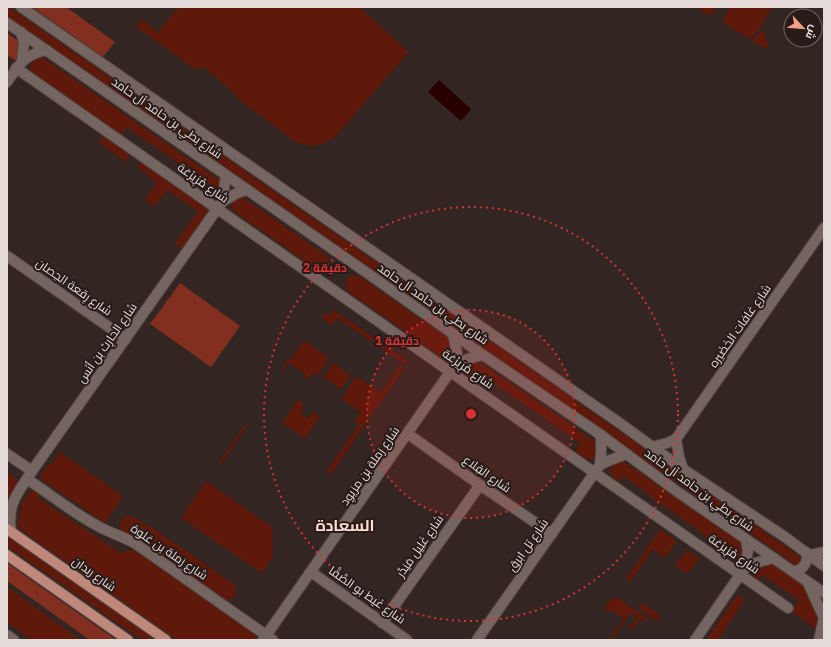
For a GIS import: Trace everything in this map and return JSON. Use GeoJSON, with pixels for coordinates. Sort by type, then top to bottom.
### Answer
{"type":"FeatureCollection","features":[{"type":"Feature","properties":{"kind":"main road","name":"شارع ربدان"},"geometry":{"type":"LineString","coordinates":[[9,530],[166,640]]}},
{"type":"Feature","properties":{"kind":"main road"},"geometry":{"type":"LineString","coordinates":[[7,555],[128,640]]}},
{"type":"Feature","properties":{"kind":"street","name":"شارع بطي بن حامد آل حامد"},"geometry":{"type":"LineString","coordinates":[[21,7],[615,419],[683,469],[808,553],[824,566]]}},
{"type":"Feature","properties":{"kind":"street","name":"شارع بطي بن حامد آل حامد"},"geometry":{"type":"LineString","coordinates":[[7,23],[600,435],[675,490],[824,593]]}},
{"type":"Feature","properties":{"kind":"street"},"geometry":{"type":"LineString","coordinates":[[19,65],[24,43],[21,32]]}},
{"type":"Feature","properties":{"kind":"street"},"geometry":{"type":"LineString","coordinates":[[7,82],[19,65],[35,53],[46,50]]}},
{"type":"Feature","properties":{"kind":"street","name":"شارع مْزِيرْعَة"},"geometry":{"type":"LineString","coordinates":[[19,65],[597,469],[742,572],[788,608]]}},
{"type":"Feature","properties":{"kind":"street","name":"شارع الحارِث بن أنَس"},"geometry":{"type":"LineString","coordinates":[[220,205],[226,175]]}},
{"type":"Feature","properties":{"kind":"street","name":"شارع الحارِث بن أنَس"},"geometry":{"type":"LineString","coordinates":[[9,530],[10,501],[30,475],[220,205],[237,193],[247,190]]}},
{"type":"Feature","properties":{"kind":"street","name":"شارع غافات الخَضَيره"},"geometry":{"type":"LineString","coordinates":[[676,439],[824,228]]}},
{"type":"Feature","properties":{"kind":"street","name":"شارع رِقعة الحِصان"},"geometry":{"type":"LineString","coordinates":[[7,256],[126,339]]}},
{"type":"Feature","properties":{"kind":"street"},"geometry":{"type":"LineString","coordinates":[[453,334],[457,353],[453,369]]}},
{"type":"Feature","properties":{"kind":"street","name":"شارع رَملة بن مرَيوِد"},"geometry":{"type":"LineString","coordinates":[[267,638],[311,572],[453,369],[471,358],[483,355]]}},
{"type":"Feature","properties":{"kind":"street","name":"شارع القِلاع"},"geometry":{"type":"LineString","coordinates":[[408,434],[552,534]]}},
{"type":"Feature","properties":{"kind":"street","name":"شارع تل ابرق"},"geometry":{"type":"LineString","coordinates":[[477,640],[597,469],[602,447],[600,435]]}},
{"type":"Feature","properties":{"kind":"street"},"geometry":{"type":"LineString","coordinates":[[652,447],[676,439],[683,469]]}},
{"type":"Feature","properties":{"kind":"street","name":"شارع رَملة بن عَلوة"},"geometry":{"type":"LineString","coordinates":[[7,454],[30,475],[91,522],[127,538],[267,638]]}},
{"type":"Feature","properties":{"kind":"street"},"geometry":{"type":"LineString","coordinates":[[597,469],[610,460],[627,454]]}},
{"type":"Feature","properties":{"kind":"street","name":"شارع غَلِيل مَيَدَّر"},"geometry":{"type":"LineString","coordinates":[[382,623],[480,485]]}},
{"type":"Feature","properties":{"kind":"street"},"geometry":{"type":"LineString","coordinates":[[695,640],[742,572],[748,551],[746,540]]}},
{"type":"Feature","properties":{"kind":"street"},"geometry":{"type":"LineString","coordinates":[[794,571],[801,569],[805,565],[808,553],[824,552]]}},
{"type":"Feature","properties":{"kind":"street"},"geometry":{"type":"LineString","coordinates":[[742,572],[761,560],[774,558]]}},
{"type":"Feature","properties":{"kind":"street","name":"شارع غَيط بو الصَّقَّا"},"geometry":{"type":"LineString","coordinates":[[311,572],[407,640]]}},
{"type":"Feature","properties":{"kind":"street"},"geometry":{"type":"LineString","coordinates":[[807,581],[824,618],[819,640]]}},
{"type":"Feature","properties":{"kind":"street"},"geometry":{"type":"LineString","coordinates":[[7,635],[14,640]]}},
{"type":"Feature","properties":{"kind":"shaded area"},"geometry":{"type":"Polygon","coordinates":[[[7,7],[805,560],[800,568],[7,17],[7,7]]]}},
{"type":"Feature","properties":{"kind":"shaded area"},"geometry":{"type":"Polygon","coordinates":[[[32,7],[66,7],[115,42],[103,57],[32,7]]]}},
{"type":"Feature","properties":{"kind":"shaded area"},"geometry":{"type":"Polygon","coordinates":[[[179,7],[359,7],[409,52],[335,137],[323,144],[312,146],[302,144],[291,139],[236,97],[235,94],[205,68],[195,69],[136,27],[142,19],[157,32],[179,7]]]}},
{"type":"Feature","properties":{"kind":"shaded area"},"geometry":{"type":"Polygon","coordinates":[[[699,7],[717,7],[713,13],[708,15],[701,11],[699,7]]]}},
{"type":"Feature","properties":{"kind":"shaded area"},"geometry":{"type":"Polygon","coordinates":[[[730,7],[774,7],[768,13],[760,29],[750,39],[725,24],[723,21],[730,7]]]}},
{"type":"Feature","properties":{"kind":"shaded area"},"geometry":{"type":"Polygon","coordinates":[[[763,30],[767,39],[767,48],[751,41],[763,30]]]}},
{"type":"Feature","properties":{"kind":"shaded area"},"geometry":{"type":"Polygon","coordinates":[[[7,33],[25,45],[18,62],[7,55],[7,33]]]}},
{"type":"Feature","properties":{"kind":"shaded area"},"geometry":{"type":"Polygon","coordinates":[[[36,58],[43,58],[221,181],[220,197],[214,198],[210,196],[209,195],[214,187],[127,128],[122,135],[32,74],[30,65],[36,58]]]}},
{"type":"Feature","properties":{"kind":"shaded area"},"geometry":{"type":"Polygon","coordinates":[[[439,80],[471,109],[461,121],[428,92],[439,80]]]}},
{"type":"Feature","properties":{"kind":"shaded area"},"geometry":{"type":"Polygon","coordinates":[[[105,135],[131,153],[126,162],[99,143],[105,135]]]}},
{"type":"Feature","properties":{"kind":"shaded area"},"geometry":{"type":"Polygon","coordinates":[[[142,160],[209,207],[209,213],[183,250],[175,244],[198,211],[167,190],[155,207],[145,200],[157,182],[137,167],[142,160]]]}},
{"type":"Feature","properties":{"kind":"shaded area"},"geometry":{"type":"Polygon","coordinates":[[[242,197],[326,255],[329,260],[326,267],[318,270],[236,213],[232,207],[232,203],[236,199],[242,197]]]}},
{"type":"Feature","properties":{"kind":"shaded area"},"geometry":{"type":"Polygon","coordinates":[[[352,275],[361,277],[455,343],[452,359],[444,359],[350,293],[345,284],[347,279],[352,275]]]}},
{"type":"Feature","properties":{"kind":"shaded area"},"geometry":{"type":"Polygon","coordinates":[[[180,283],[240,326],[211,367],[150,324],[180,283]]]}},
{"type":"Feature","properties":{"kind":"shaded area"},"geometry":{"type":"Polygon","coordinates":[[[334,310],[408,361],[406,365],[337,318],[332,325],[323,319],[322,316],[324,313],[329,316],[334,310]]]}},
{"type":"Feature","properties":{"kind":"shaded area"},"geometry":{"type":"Polygon","coordinates":[[[304,340],[329,358],[317,376],[312,373],[307,380],[303,377],[305,374],[289,363],[283,371],[281,370],[288,359],[291,360],[304,340]]]}},
{"type":"Feature","properties":{"kind":"shaded area"},"geometry":{"type":"Polygon","coordinates":[[[473,362],[479,362],[597,443],[597,457],[594,459],[588,459],[580,455],[575,451],[580,443],[484,376],[478,385],[475,383],[466,371],[469,365],[473,362]]]}},
{"type":"Feature","properties":{"kind":"shaded area"},"geometry":{"type":"Polygon","coordinates":[[[333,363],[351,375],[341,389],[323,377],[333,363]]]}},
{"type":"Feature","properties":{"kind":"shaded area"},"geometry":{"type":"Polygon","coordinates":[[[400,365],[404,368],[331,474],[327,471],[359,424],[354,421],[360,412],[341,399],[355,378],[358,377],[381,393],[400,365]]]}},
{"type":"Feature","properties":{"kind":"shaded area"},"geometry":{"type":"Polygon","coordinates":[[[298,400],[305,405],[300,413],[308,419],[313,412],[320,416],[305,439],[282,423],[298,400]]]}},
{"type":"Feature","properties":{"kind":"shaded area"},"geometry":{"type":"Polygon","coordinates":[[[245,424],[247,426],[221,464],[219,462],[245,424]]]}},
{"type":"Feature","properties":{"kind":"shaded area"},"geometry":{"type":"Polygon","coordinates":[[[60,452],[123,496],[105,523],[39,478],[50,463],[52,464],[60,452]]]}},
{"type":"Feature","properties":{"kind":"shaded area"},"geometry":{"type":"Polygon","coordinates":[[[620,461],[626,463],[741,542],[744,547],[741,566],[736,567],[732,564],[736,558],[623,476],[619,482],[610,470],[613,465],[620,461]]]}},
{"type":"Feature","properties":{"kind":"shaded area"},"geometry":{"type":"Polygon","coordinates":[[[7,472],[22,483],[12,497],[7,499],[7,472]]]}},
{"type":"Feature","properties":{"kind":"shaded area"},"geometry":{"type":"Polygon","coordinates":[[[206,481],[272,527],[273,556],[262,573],[181,518],[206,481]]]}},
{"type":"Feature","properties":{"kind":"shaded area"},"geometry":{"type":"Polygon","coordinates":[[[32,489],[41,495],[38,498],[121,553],[135,549],[256,635],[256,640],[177,640],[17,527],[22,504],[32,489]]]}},
{"type":"Feature","properties":{"kind":"shaded area"},"geometry":{"type":"Polygon","coordinates":[[[125,516],[131,516],[153,528],[234,584],[236,592],[234,597],[226,600],[165,557],[126,533],[121,529],[120,525],[121,520],[125,516]]]}},
{"type":"Feature","properties":{"kind":"shaded area"},"geometry":{"type":"Polygon","coordinates":[[[660,529],[677,541],[665,558],[653,549],[630,582],[626,579],[660,529]]]}},
{"type":"Feature","properties":{"kind":"shaded area"},"geometry":{"type":"Polygon","coordinates":[[[7,534],[159,640],[142,640],[7,546],[7,534]]]}},
{"type":"Feature","properties":{"kind":"shaded area"},"geometry":{"type":"Polygon","coordinates":[[[687,550],[699,558],[688,574],[675,566],[687,550]]]}},
{"type":"Feature","properties":{"kind":"shaded area"},"geometry":{"type":"Polygon","coordinates":[[[7,563],[116,640],[90,640],[7,581],[7,563]]]}},
{"type":"Feature","properties":{"kind":"shaded area"},"geometry":{"type":"Polygon","coordinates":[[[773,564],[815,592],[821,609],[817,629],[792,612],[799,600],[762,575],[757,582],[753,579],[757,570],[773,564]]]}},
{"type":"Feature","properties":{"kind":"shaded area"},"geometry":{"type":"Polygon","coordinates":[[[7,587],[81,640],[32,640],[7,622],[7,587]]]}},
{"type":"Feature","properties":{"kind":"shaded area"},"geometry":{"type":"Polygon","coordinates":[[[737,595],[745,600],[718,640],[706,640],[737,595]]]}},
{"type":"Feature","properties":{"kind":"shaded area"},"geometry":{"type":"Polygon","coordinates":[[[618,598],[648,619],[645,622],[640,619],[632,631],[629,628],[637,617],[631,613],[612,640],[609,640],[624,619],[614,612],[603,610],[609,600],[618,598]]]}},
{"type":"Feature","properties":{"kind":"shaded area"},"geometry":{"type":"Polygon","coordinates":[[[642,603],[661,616],[657,621],[638,608],[642,603]]]}},
{"type":"Feature","properties":{"kind":"district","name":"السعادة"},"geometry":{"type":"Point","coordinates":[345,525]}}]}
